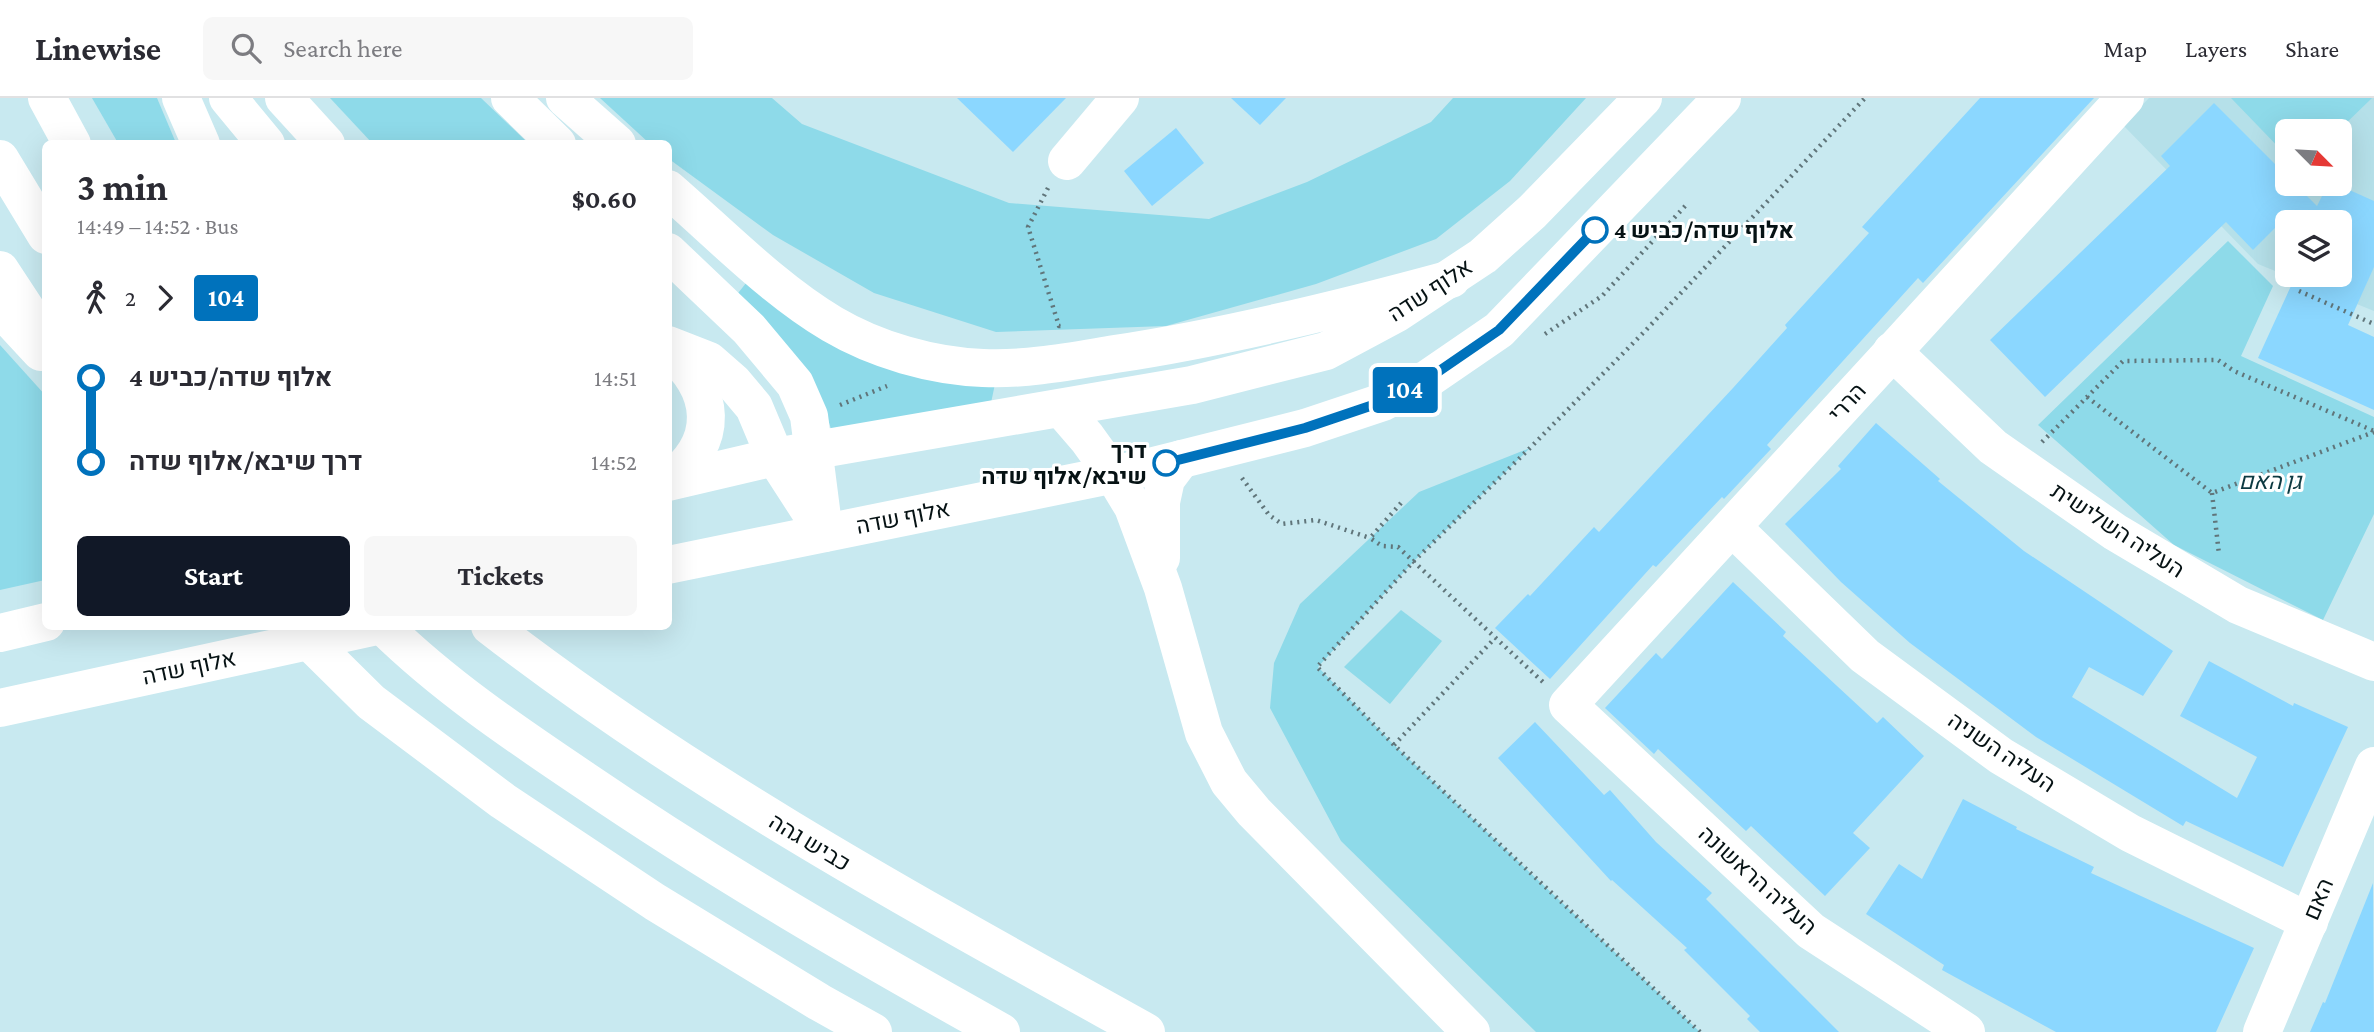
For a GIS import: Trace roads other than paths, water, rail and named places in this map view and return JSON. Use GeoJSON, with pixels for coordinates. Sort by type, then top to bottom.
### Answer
{"type":"FeatureCollection","features":[{"type":"Feature","properties":{"kind":"main road"},"geometry":{"type":"LineString","coordinates":[[47,98],[70,140]]}},
{"type":"Feature","properties":{"kind":"main road"},"geometry":{"type":"LineString","coordinates":[[181,98],[199,140]]}},
{"type":"Feature","properties":{"kind":"main road"},"geometry":{"type":"LineString","coordinates":[[228,98],[263,140]]}},
{"type":"Feature","properties":{"kind":"main road"},"geometry":{"type":"LineString","coordinates":[[284,98],[322,140]]}},
{"type":"Feature","properties":{"kind":"main road"},"geometry":{"type":"LineString","coordinates":[[510,98],[552,140]]}},
{"type":"Feature","properties":{"kind":"main road"},"geometry":{"type":"LineString","coordinates":[[565,98],[612,140]]}},
{"type":"Feature","properties":{"kind":"main road"},"geometry":{"type":"LineString","coordinates":[[1067,161],[1120,98]]}},
{"type":"Feature","properties":{"kind":"main road","name":"אלוף שדה"},"geometry":{"type":"LineString","coordinates":[[672,480],[775,457],[812,434],[1062,409],[1192,385],[1326,351],[1397,313],[1483,256],[1532,212],[1643,98]]}},
{"type":"Feature","properties":{"kind":"main road","name":"אלוף שדה"},"geometry":{"type":"LineString","coordinates":[[672,564],[1181,459],[1305,428],[1382,402],[1429,378],[1499,330],[1722,98]]}},
{"type":"Feature","properties":{"kind":"main road","name":"הררי"},"geometry":{"type":"LineString","coordinates":[[1568,705],[2125,98]]}},
{"type":"Feature","properties":{"kind":"main road"},"geometry":{"type":"LineString","coordinates":[[0,159],[42,228]]}},
{"type":"Feature","properties":{"kind":"main road"},"geometry":{"type":"LineString","coordinates":[[672,193],[768,277],[833,325],[891,351],[926,360],[984,368],[1020,367],[1155,348],[1359,304],[1451,279]]}},
{"type":"Feature","properties":{"kind":"main road"},"geometry":{"type":"LineString","coordinates":[[672,256],[749,329],[795,384],[812,434],[824,533]]}},
{"type":"Feature","properties":{"kind":"main road"},"geometry":{"type":"LineString","coordinates":[[0,270],[42,334]]}},
{"type":"Feature","properties":{"kind":"main road"},"geometry":{"type":"LineString","coordinates":[[0,307],[42,353]]}},
{"type":"Feature","properties":{"kind":"main road"},"geometry":{"type":"LineString","coordinates":[[672,347],[709,361],[733,382],[754,407],[775,457],[824,533]]}},
{"type":"Feature","properties":{"kind":"main road","name":"העליה השלישית"},"geometry":{"type":"LineString","coordinates":[[1892,351],[1993,447],[2115,532],[2238,605],[2374,662]]}},
{"type":"Feature","properties":{"kind":"main road"},"geometry":{"type":"LineString","coordinates":[[672,353],[681,360],[706,402],[706,418],[697,447],[680,472],[672,478]]}},
{"type":"Feature","properties":{"kind":"main road"},"geometry":{"type":"LineString","coordinates":[[1062,409],[1114,474],[1133,507],[1163,588],[1204,733],[1229,782],[1254,812],[1471,1032]]}},
{"type":"Feature","properties":{"kind":"main road"},"geometry":{"type":"LineString","coordinates":[[1163,588],[1159,541],[1161,502],[1166,479],[1181,459]]}},
{"type":"Feature","properties":{"kind":"main road","name":"העליה השניה"},"geometry":{"type":"LineString","coordinates":[[1733,528],[1864,656],[2001,756],[2130,833],[2309,922]]}},
{"type":"Feature","properties":{"kind":"main road"},"geometry":{"type":"LineString","coordinates":[[0,633],[42,623]]}},
{"type":"Feature","properties":{"kind":"main road"},"geometry":{"type":"LineString","coordinates":[[298,630],[371,702],[503,801],[655,902],[873,1032]]}},
{"type":"Feature","properties":{"kind":"main road","name":"אלוף שדה"},"geometry":{"type":"LineString","coordinates":[[0,708],[361,630]]}},
{"type":"Feature","properties":{"kind":"main road"},"geometry":{"type":"LineString","coordinates":[[384,630],[411,654],[539,750],[688,850],[850,948],[1001,1032]]}},
{"type":"Feature","properties":{"kind":"main road","name":"כביש גהה"},"geometry":{"type":"LineString","coordinates":[[496,630],[579,692],[726,790],[886,887],[1146,1032]]}},
{"type":"Feature","properties":{"kind":"main road","name":"העליה הראשונה"},"geometry":{"type":"LineString","coordinates":[[1568,705],[1811,931],[1966,1032]]}},
{"type":"Feature","properties":{"kind":"main road","name":"האם"},"geometry":{"type":"LineString","coordinates":[[2263,1032],[2374,766]]}},
{"type":"Feature","properties":{"kind":"place","name":"אלוף שדה/כביש 4"},"geometry":{"type":"Point","coordinates":[1595,230]}},
{"type":"Feature","properties":{"kind":"place","name":"דרך שיבא/אלוף שדה"},"geometry":{"type":"Point","coordinates":[1166,463]}},
{"type":"Feature","properties":{"kind":"park label","name":"גן האם"},"geometry":{"type":"Point","coordinates":[2270,481]}}]}
